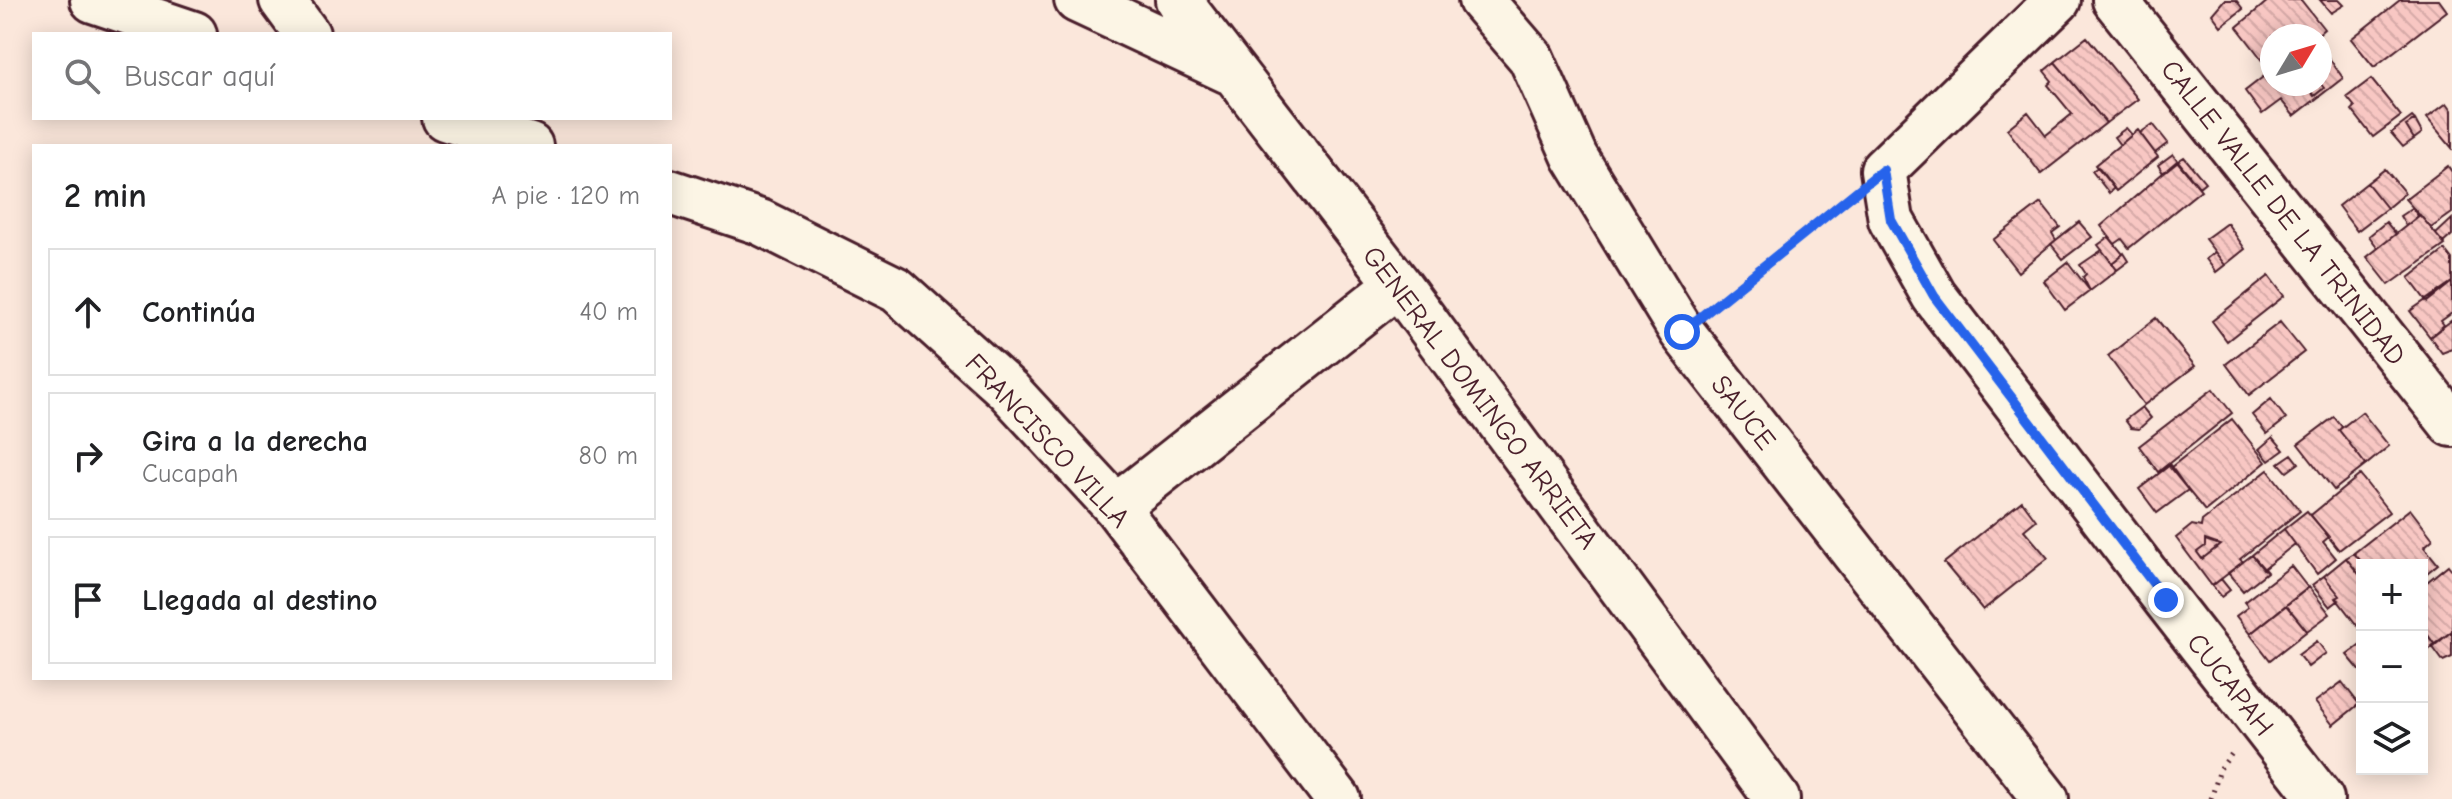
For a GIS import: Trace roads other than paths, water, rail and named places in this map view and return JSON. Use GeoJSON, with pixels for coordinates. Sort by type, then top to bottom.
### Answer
{"type":"FeatureCollection","features":[{"type":"Feature","properties":{"kind":"street"},"geometry":{"type":"LineString","coordinates":[[93,0],[188,32]]}},
{"type":"Feature","properties":{"kind":"street"},"geometry":{"type":"LineString","coordinates":[[282,0],[306,32]]}},
{"type":"Feature","properties":{"kind":"street"},"geometry":{"type":"LineString","coordinates":[[1077,0],[1234,74]]}},
{"type":"Feature","properties":{"kind":"street","name":"GENERAL DOMINGO ARRIETA"},"geometry":{"type":"LineString","coordinates":[[1178,0],[1398,284],[1777,799]]}},
{"type":"Feature","properties":{"kind":"street","name":"SAUCE"},"geometry":{"type":"LineString","coordinates":[[1481,0],[1531,58],[1575,157],[1682,332],[2046,799]]}},
{"type":"Feature","properties":{"kind":"street","name":"CUCAPAH"},"geometry":{"type":"LineString","coordinates":[[2058,0],[1883,170],[1891,220],[1934,296],[2321,799]]}},
{"type":"Feature","properties":{"kind":"street","name":"CALLE VALLE DE LA TRINIDAD"},"geometry":{"type":"LineString","coordinates":[[2115,0],[2452,424]]}},
{"type":"Feature","properties":{"kind":"street"},"geometry":{"type":"LineString","coordinates":[[451,120],[524,144]]}},
{"type":"Feature","properties":{"kind":"street","name":"FRANCISCO VILLA"},"geometry":{"type":"LineString","coordinates":[[672,193],[760,222],[897,290],[1008,390],[1116,507],[1338,799]]}},
{"type":"Feature","properties":{"kind":"street"},"geometry":{"type":"LineString","coordinates":[[1116,507],[1398,284]]}}]}
